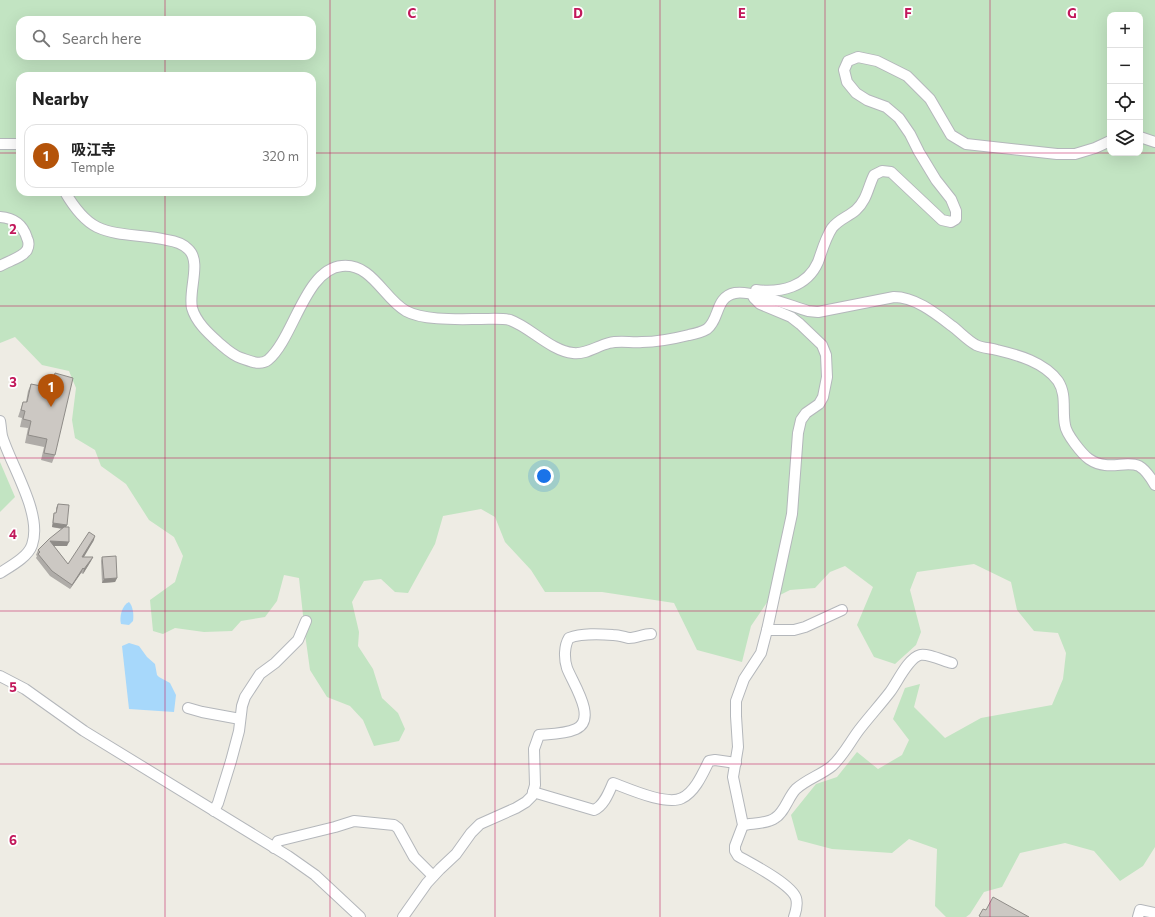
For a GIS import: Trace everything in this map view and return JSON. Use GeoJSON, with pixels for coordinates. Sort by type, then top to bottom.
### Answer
{"type":"FeatureCollection","features":[{"type":"Feature","properties":{"kind":"street"},"geometry":{"type":"LineString","coordinates":[[750,293],[755,290],[769,292],[785,290],[799,284],[810,275],[817,264],[827,237],[833,227],[838,221],[849,216],[866,199],[870,183],[874,175],[882,171],[891,172],[942,220],[951,222],[956,219],[956,211],[951,199],[936,180],[910,134],[899,118],[886,107],[867,100],[856,93],[846,82],[844,70],[848,61],[858,57],[877,61],[907,76],[930,99],[951,135],[966,144],[1057,154],[1075,154],[1107,142]]}},
{"type":"Feature","properties":{"kind":"street"},"geometry":{"type":"LineString","coordinates":[[1143,138],[1155,142]]}},
{"type":"Feature","properties":{"kind":"street"},"geometry":{"type":"LineString","coordinates":[[0,144],[16,144]]}},
{"type":"Feature","properties":{"kind":"street"},"geometry":{"type":"LineString","coordinates":[[68,196],[81,214],[96,226],[114,232],[179,242],[188,248],[194,254],[195,264],[191,297],[193,310],[199,322],[228,350],[237,356],[257,363],[267,361],[276,351],[319,277],[334,267],[345,265],[356,268],[368,274],[405,311],[416,315],[453,319],[509,320],[524,327],[560,350],[573,353],[586,352],[610,342],[660,342],[697,333],[709,326],[720,303],[726,296],[734,293],[750,293],[808,311],[818,312],[894,297],[911,299],[952,326],[978,346],[1005,352],[1033,362],[1049,371],[1063,391],[1065,406],[1064,426],[1074,443],[1089,459],[1101,465],[1140,466],[1155,485]]}},
{"type":"Feature","properties":{"kind":"street"},"geometry":{"type":"LineString","coordinates":[[0,217],[8,218],[19,223],[29,242],[27,250],[20,256],[0,266]]}},
{"type":"Feature","properties":{"kind":"street"},"geometry":{"type":"LineString","coordinates":[[750,293],[760,304],[791,318],[800,324],[822,345],[826,355],[827,377],[823,397],[819,404],[806,413],[801,420],[798,434],[792,514],[768,630],[761,653],[744,679],[736,701],[738,747],[733,778],[742,825],[735,846],[735,851],[738,856],[784,884],[793,892],[796,900],[794,917]]}},
{"type":"Feature","properties":{"kind":"street"},"geometry":{"type":"LineString","coordinates":[[0,421],[2,436],[23,487],[34,519],[34,533],[29,551],[20,560],[0,573]]}},
{"type":"Feature","properties":{"kind":"street"},"geometry":{"type":"LineString","coordinates":[[768,630],[794,630],[805,627],[842,610]]}},
{"type":"Feature","properties":{"kind":"street"},"geometry":{"type":"LineString","coordinates":[[214,811],[218,803],[231,761],[239,731],[242,706],[245,697],[260,674],[275,664],[298,640],[306,621]]}},
{"type":"Feature","properties":{"kind":"street"},"geometry":{"type":"LineString","coordinates":[[403,917],[433,876],[456,854],[465,844],[471,833],[480,824],[516,808],[532,796],[535,785],[534,749],[540,735],[565,732],[582,726],[584,718],[582,701],[567,667],[566,643],[569,638],[576,636],[614,635],[629,638],[643,634],[651,634]]}},
{"type":"Feature","properties":{"kind":"street"},"geometry":{"type":"LineString","coordinates":[[742,825],[767,822],[774,819],[796,789],[831,767],[891,691],[913,658],[920,654],[952,663]]}},
{"type":"Feature","properties":{"kind":"street"},"geometry":{"type":"LineString","coordinates":[[0,676],[25,689],[84,731],[274,848],[315,875],[360,917]]}},
{"type":"Feature","properties":{"kind":"street"},"geometry":{"type":"LineString","coordinates":[[188,708],[240,719]]}},
{"type":"Feature","properties":{"kind":"street"},"geometry":{"type":"LineString","coordinates":[[533,792],[594,810],[598,809],[614,784],[638,793],[668,801],[675,801],[684,798],[692,790],[710,761],[715,760],[736,763]]}},
{"type":"Feature","properties":{"kind":"street"},"geometry":{"type":"LineString","coordinates":[[274,848],[278,841],[335,827],[354,820],[394,825],[398,828],[414,856],[433,876]]}},
{"type":"Feature","properties":{"kind":"street"},"geometry":{"type":"LineString","coordinates":[[1138,917],[1140,910],[1155,913]]}},
{"type":"Feature","properties":{"kind":"green space"},"geometry":{"type":"Polygon","coordinates":[[[0,0],[1155,0],[1155,847],[1143,866],[1120,881],[1094,851],[1065,843],[1020,853],[1002,887],[984,892],[970,914],[966,917],[946,917],[935,906],[937,849],[909,839],[892,853],[832,849],[798,840],[791,815],[816,784],[837,777],[857,752],[878,769],[902,755],[909,740],[893,719],[905,688],[920,684],[914,707],[945,738],[981,718],[1052,705],[1063,679],[1066,653],[1058,633],[1034,631],[1017,610],[1011,582],[974,564],[917,572],[910,590],[921,632],[916,645],[895,664],[874,657],[857,625],[873,587],[845,566],[830,572],[815,588],[790,590],[768,601],[751,626],[742,662],[697,650],[674,603],[602,592],[545,592],[531,570],[505,542],[495,517],[481,509],[443,516],[435,544],[408,593],[395,592],[381,579],[364,581],[352,602],[359,632],[358,646],[373,669],[382,698],[398,713],[405,729],[399,741],[374,746],[363,720],[350,706],[327,697],[310,670],[299,578],[284,575],[277,601],[265,617],[241,621],[232,631],[204,632],[175,628],[163,634],[153,631],[150,600],[175,582],[183,556],[174,537],[149,520],[126,484],[101,466],[95,450],[75,438],[72,420],[76,388],[69,371],[42,365],[15,337],[0,343],[0,0]]]}},
{"type":"Feature","properties":{"kind":"green space"},"geometry":{"type":"Polygon","coordinates":[[[0,462],[15,497],[0,512],[0,462]]]}},
{"type":"Feature","properties":{"kind":"water"},"geometry":{"type":"Polygon","coordinates":[[[129,602],[133,611],[133,621],[129,625],[121,624],[120,618],[122,612],[129,602]]]}},
{"type":"Feature","properties":{"kind":"water"},"geometry":{"type":"Polygon","coordinates":[[[129,643],[139,646],[147,657],[155,664],[157,675],[170,683],[176,695],[174,712],[129,709],[122,646],[129,643]]]}},
{"type":"Feature","properties":{"kind":"building"},"geometry":{"type":"Polygon","coordinates":[[[55,373],[73,378],[55,455],[44,453],[47,439],[28,435],[31,421],[23,419],[25,411],[21,410],[23,402],[27,402],[31,384],[41,386],[42,382],[45,382],[46,379],[53,381],[55,373]]]}},
{"type":"Feature","properties":{"kind":"building"},"geometry":{"type":"Polygon","coordinates":[[[58,504],[69,505],[67,525],[53,523],[54,513],[56,513],[58,504]]]}},
{"type":"Feature","properties":{"kind":"building"},"geometry":{"type":"Polygon","coordinates":[[[64,527],[69,527],[69,542],[50,541],[68,564],[89,532],[95,536],[82,557],[93,557],[84,569],[83,568],[72,585],[52,571],[38,554],[40,552],[38,550],[64,527]]]}},
{"type":"Feature","properties":{"kind":"building"},"geometry":{"type":"Polygon","coordinates":[[[116,556],[117,578],[104,579],[102,557],[116,556]]]}},
{"type":"Feature","properties":{"kind":"building"},"geometry":{"type":"Polygon","coordinates":[[[993,897],[1029,917],[979,916],[983,909],[986,910],[993,897]]]}},
{"type":"Feature","properties":{"kind":"place","name":"吸江寺"},"geometry":{"type":"Point","coordinates":[51,407]}}]}
